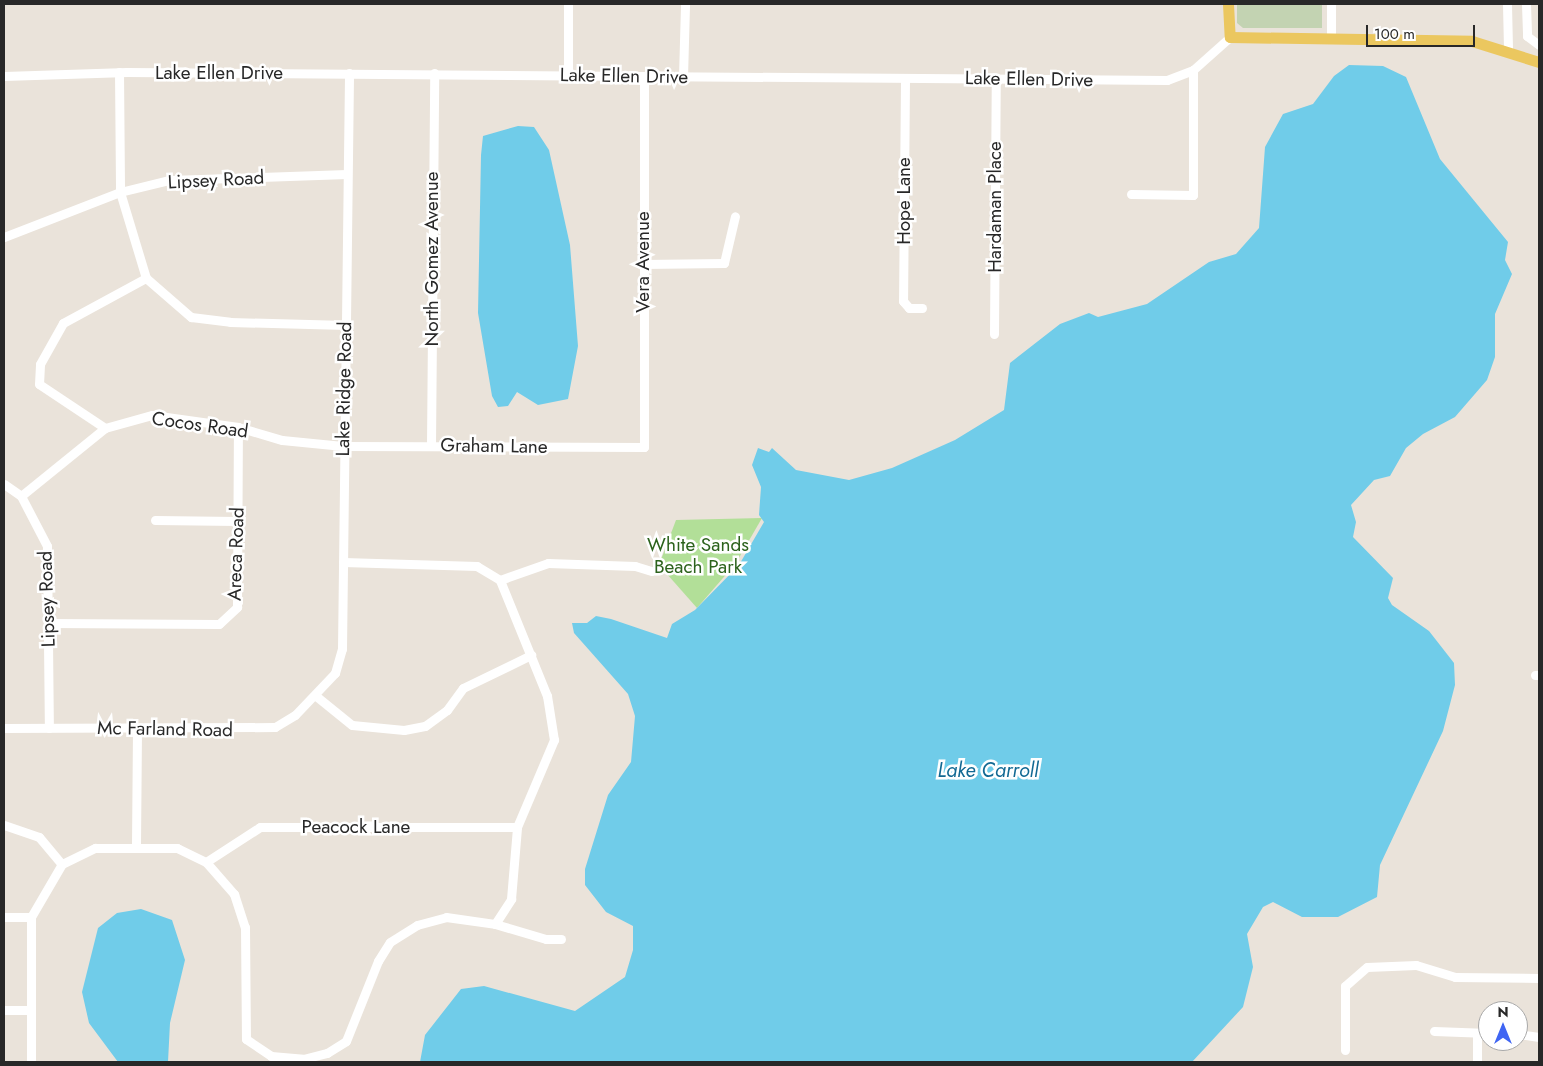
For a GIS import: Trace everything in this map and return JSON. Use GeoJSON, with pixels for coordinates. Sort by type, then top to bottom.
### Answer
{"type":"FeatureCollection","features":[{"type":"Feature","properties":{"kind":"main road"},"geometry":{"type":"LineString","coordinates":[[1228,4],[1230,37],[1472,41],[1508,49],[1539,62]]}},
{"type":"Feature","properties":{"kind":"street"},"geometry":{"type":"LineString","coordinates":[[568,4],[568,74]]}},
{"type":"Feature","properties":{"kind":"street"},"geometry":{"type":"LineString","coordinates":[[684,77],[685,4]]}},
{"type":"Feature","properties":{"kind":"street"},"geometry":{"type":"LineString","coordinates":[[1331,4],[1331,38]]}},
{"type":"Feature","properties":{"kind":"street"},"geometry":{"type":"LineString","coordinates":[[1507,4],[1508,49]]}},
{"type":"Feature","properties":{"kind":"street"},"geometry":{"type":"LineString","coordinates":[[1526,4],[1527,36],[1539,45]]}},
{"type":"Feature","properties":{"kind":"street","name":"Lake Ellen Drive"},"geometry":{"type":"LineString","coordinates":[[4,76],[120,72],[434,73],[684,77],[1167,80],[1193,70],[1230,37]]}},
{"type":"Feature","properties":{"kind":"street"},"geometry":{"type":"LineString","coordinates":[[1131,194],[1193,195],[1193,70]]}},
{"type":"Feature","properties":{"kind":"street"},"geometry":{"type":"LineString","coordinates":[[120,72],[120,192],[146,278],[191,317],[230,322],[346,324]]}},
{"type":"Feature","properties":{"kind":"street","name":"North Gomez Avenue"},"geometry":{"type":"LineString","coordinates":[[431,445],[434,73]]}},
{"type":"Feature","properties":{"kind":"street","name":"Lake Ridge Road"},"geometry":{"type":"LineString","coordinates":[[316,696],[335,673],[342,650],[348,74]]}},
{"type":"Feature","properties":{"kind":"street","name":"Vera Avenue"},"geometry":{"type":"LineString","coordinates":[[644,76],[644,447]]}},
{"type":"Feature","properties":{"kind":"street","name":"Hope Lane"},"geometry":{"type":"LineString","coordinates":[[905,78],[903,301],[909,308],[922,308]]}},
{"type":"Feature","properties":{"kind":"street","name":"Hardaman Place"},"geometry":{"type":"LineString","coordinates":[[994,334],[996,79]]}},
{"type":"Feature","properties":{"kind":"street","name":"Lipsey Road"},"geometry":{"type":"LineString","coordinates":[[4,237],[120,192],[168,180],[347,174]]}},
{"type":"Feature","properties":{"kind":"street"},"geometry":{"type":"LineString","coordinates":[[643,264],[724,263],[734,216]]}},
{"type":"Feature","properties":{"kind":"street"},"geometry":{"type":"LineString","coordinates":[[105,428],[40,384],[40,364],[63,323],[146,278]]}},
{"type":"Feature","properties":{"kind":"street","name":"Cocos Road"},"geometry":{"type":"LineString","coordinates":[[21,496],[105,428],[152,415],[238,427],[282,440],[343,446]]}},
{"type":"Feature","properties":{"kind":"street","name":"Areca Road"},"geometry":{"type":"LineString","coordinates":[[49,623],[219,624],[237,607],[238,427]]}},
{"type":"Feature","properties":{"kind":"street","name":"Graham Lane"},"geometry":{"type":"LineString","coordinates":[[343,446],[644,447]]}},
{"type":"Feature","properties":{"kind":"street","name":"Lipsey Road"},"geometry":{"type":"LineString","coordinates":[[4,484],[21,496],[47,546],[49,728]]}},
{"type":"Feature","properties":{"kind":"street"},"geometry":{"type":"LineString","coordinates":[[155,520],[237,521]]}},
{"type":"Feature","properties":{"kind":"street"},"geometry":{"type":"LineString","coordinates":[[343,562],[477,566],[500,580],[546,696],[554,740],[517,827],[510,899],[495,924]]}},
{"type":"Feature","properties":{"kind":"street"},"geometry":{"type":"LineString","coordinates":[[500,580],[548,563],[635,566],[651,571]]}},
{"type":"Feature","properties":{"kind":"street"},"geometry":{"type":"LineString","coordinates":[[316,696],[352,725],[404,730],[425,726],[447,710],[463,688],[531,655]]}},
{"type":"Feature","properties":{"kind":"street","name":"Mc Farland Road"},"geometry":{"type":"LineString","coordinates":[[4,728],[275,727],[316,696]]}},
{"type":"Feature","properties":{"kind":"street"},"geometry":{"type":"LineString","coordinates":[[136,845],[137,728]]}},
{"type":"Feature","properties":{"kind":"street"},"geometry":{"type":"LineString","coordinates":[[4,825],[39,837],[62,864]]}},
{"type":"Feature","properties":{"kind":"street","name":"Peacock Lane"},"geometry":{"type":"LineString","coordinates":[[206,862],[260,827],[517,827]]}},
{"type":"Feature","properties":{"kind":"street"},"geometry":{"type":"LineString","coordinates":[[31,1062],[31,917],[62,864],[95,848],[136,845],[178,848],[206,862],[234,894],[245,926],[246,1039],[272,1056],[303,1059],[327,1053],[346,1041],[378,961],[390,942],[417,925],[446,917],[495,924],[546,939],[561,939]]}},
{"type":"Feature","properties":{"kind":"street"},"geometry":{"type":"LineString","coordinates":[[4,917],[31,917]]}},
{"type":"Feature","properties":{"kind":"street"},"geometry":{"type":"LineString","coordinates":[[1345,1050],[1345,986],[1367,967],[1416,965],[1455,977],[1539,978]]}},
{"type":"Feature","properties":{"kind":"street"},"geometry":{"type":"LineString","coordinates":[[4,1010],[30,1010]]}},
{"type":"Feature","properties":{"kind":"street"},"geometry":{"type":"LineString","coordinates":[[1434,1031],[1477,1034],[1478,1062]]}},
{"type":"Feature","properties":{"kind":"green space"},"geometry":{"type":"Polygon","coordinates":[[[1237,4],[1322,4],[1322,28],[1243,28],[1237,23],[1237,4]]]}},
{"type":"Feature","properties":{"kind":"green space","name":"White Sands Beach Park"},"geometry":{"type":"Polygon","coordinates":[[[762,518],[736,563],[697,608],[659,565],[676,520],[762,518]]]}},
{"type":"Feature","properties":{"kind":"water","name":"Lake Carroll"},"geometry":{"type":"Polygon","coordinates":[[[1349,65],[1383,66],[1406,77],[1440,159],[1508,242],[1505,260],[1512,274],[1495,314],[1495,357],[1487,380],[1455,417],[1423,434],[1406,448],[1390,476],[1374,480],[1351,505],[1356,522],[1353,537],[1393,578],[1388,598],[1392,605],[1429,631],[1454,663],[1455,685],[1443,731],[1380,865],[1377,897],[1338,917],[1302,917],[1273,902],[1263,907],[1247,934],[1253,967],[1243,1007],[1192,1062],[420,1062],[425,1035],[461,989],[484,986],[575,1011],[625,977],[633,950],[633,926],[606,912],[585,885],[585,869],[608,795],[631,762],[635,716],[628,694],[574,633],[572,623],[587,623],[596,616],[611,619],[667,638],[672,624],[695,610],[739,565],[764,522],[759,515],[761,487],[752,465],[758,448],[769,452],[772,448],[796,470],[849,480],[892,468],[955,440],[1004,410],[1010,363],[1060,324],[1089,313],[1098,317],[1147,304],[1209,262],[1236,254],[1259,228],[1265,147],[1283,114],[1313,104],[1334,76],[1349,65]]]}},
{"type":"Feature","properties":{"kind":"water"},"geometry":{"type":"Polygon","coordinates":[[[518,126],[534,127],[549,150],[570,245],[578,346],[568,399],[538,405],[517,392],[508,406],[498,407],[492,396],[478,313],[481,155],[483,136],[518,126]]]}},
{"type":"Feature","properties":{"kind":"water"},"geometry":{"type":"Polygon","coordinates":[[[141,909],[172,920],[185,960],[170,1023],[168,1062],[118,1062],[89,1023],[82,992],[98,928],[117,913],[141,909]]]}}]}
